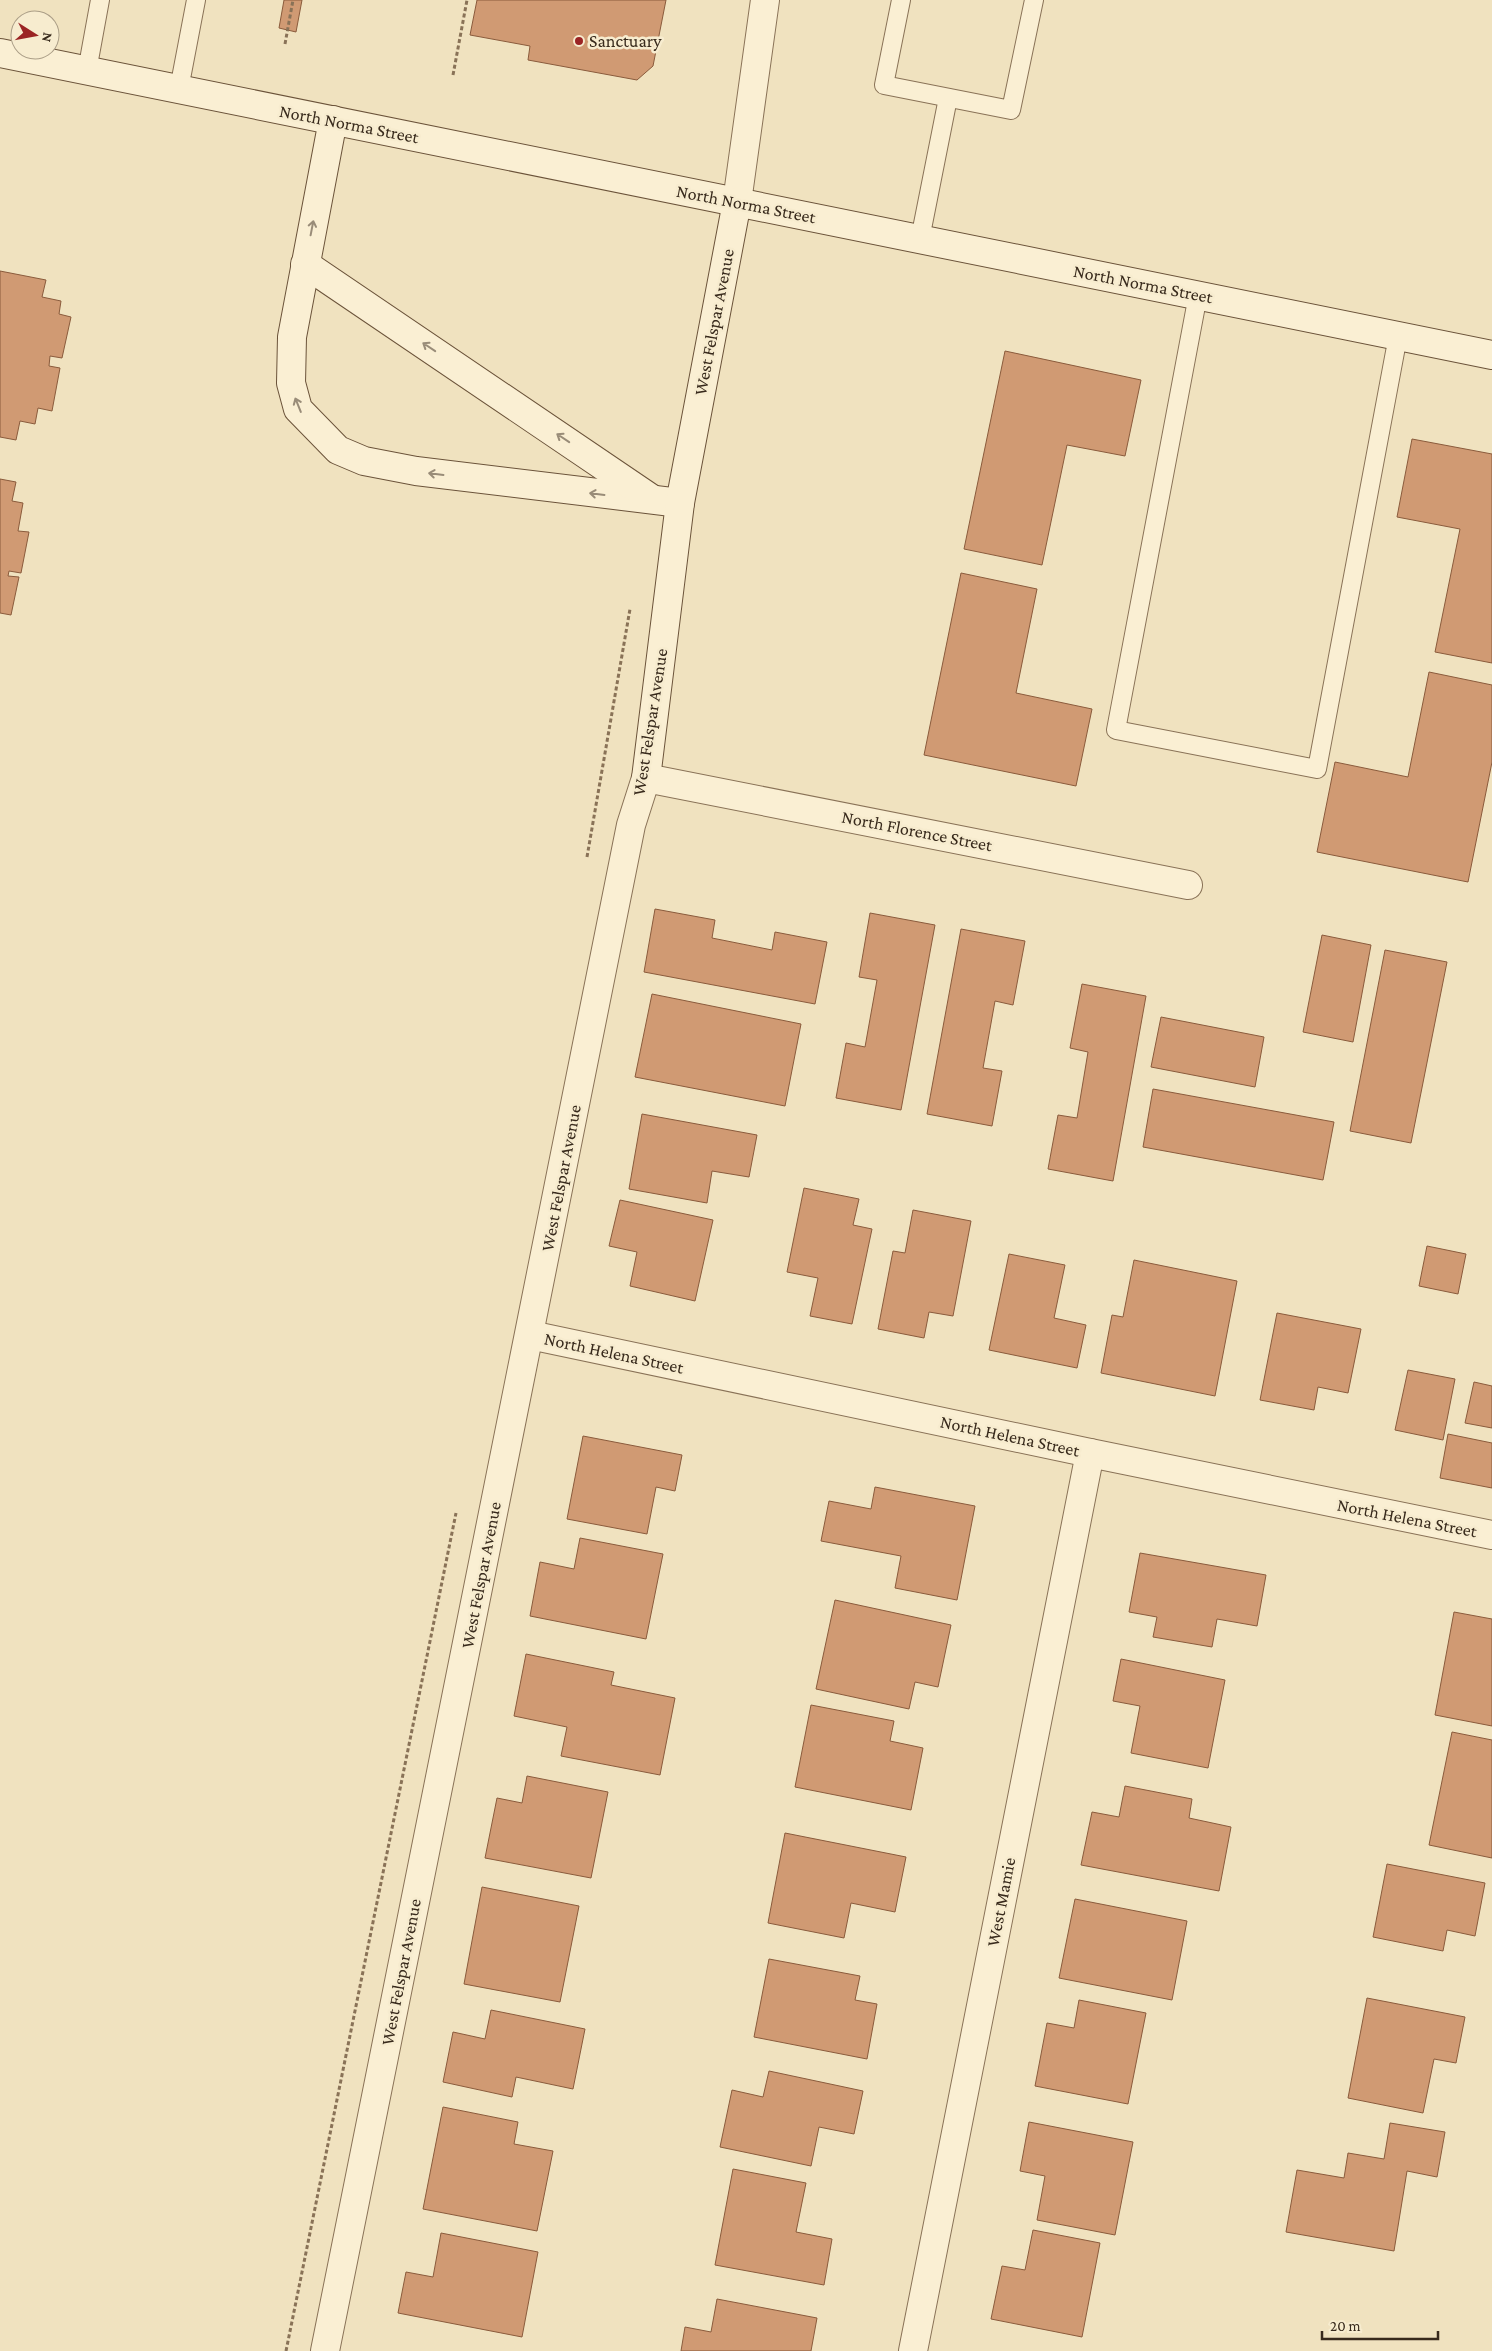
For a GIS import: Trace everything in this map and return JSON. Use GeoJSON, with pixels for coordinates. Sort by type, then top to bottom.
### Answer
{"type":"FeatureCollection","features":[{"type":"Feature","properties":{"kind":"street","name":"West Felspar Avenue"},"geometry":{"type":"LineString","coordinates":[[326,2351],[631,825],[646,778],[668,502],[737,202],[765,0]]}},
{"type":"Feature","properties":{"kind":"street","name":"North Norma Street"},"geometry":{"type":"LineString","coordinates":[[0,53],[1492,355]]}},
{"type":"Feature","properties":{"kind":"street"},"geometry":{"type":"LineString","coordinates":[[333,120],[292,337],[291,383],[298,409],[338,450],[364,461],[416,471],[668,502]]}},
{"type":"Feature","properties":{"kind":"street"},"geometry":{"type":"LineString","coordinates":[[305,264],[668,502]]}},
{"type":"Feature","properties":{"kind":"street","name":"North Florence Street"},"geometry":{"type":"LineString","coordinates":[[646,778],[1188,885]]}},
{"type":"Feature","properties":{"kind":"street","name":"North Helena Street"},"geometry":{"type":"LineString","coordinates":[[530,1335],[1090,1453],[1492,1535]]}},
{"type":"Feature","properties":{"kind":"street","name":"West Mamie"},"geometry":{"type":"LineString","coordinates":[[913,2351],[1090,1453]]}},
{"type":"Feature","properties":{"kind":"lane"},"geometry":{"type":"LineString","coordinates":[[87,71],[100,0]]}},
{"type":"Feature","properties":{"kind":"lane"},"geometry":{"type":"LineString","coordinates":[[179,89],[196,0]]}},
{"type":"Feature","properties":{"kind":"lane"},"geometry":{"type":"LineString","coordinates":[[902,0],[884,85],[1011,110],[1034,0]]}},
{"type":"Feature","properties":{"kind":"lane"},"geometry":{"type":"LineString","coordinates":[[920,239],[948,98]]}},
{"type":"Feature","properties":{"kind":"lane"},"geometry":{"type":"LineString","coordinates":[[1198,296],[1116,730],[1317,769],[1398,336]]}},
{"type":"Feature","properties":{"kind":"path"},"geometry":{"type":"LineString","coordinates":[[285,44],[293,0]]}},
{"type":"Feature","properties":{"kind":"path"},"geometry":{"type":"LineString","coordinates":[[453,75],[467,0]]}},
{"type":"Feature","properties":{"kind":"path"},"geometry":{"type":"LineString","coordinates":[[587,860],[630,607]]}},
{"type":"Feature","properties":{"kind":"path"},"geometry":{"type":"LineString","coordinates":[[286,2351],[456,1512]]}},
{"type":"Feature","properties":{"kind":"building"},"geometry":{"type":"Polygon","coordinates":[[[284,0],[302,0],[296,32],[279,28],[284,0]]]}},
{"type":"Feature","properties":{"kind":"building","name":"Sanctuary"},"geometry":{"type":"Polygon","coordinates":[[[477,0],[666,0],[653,66],[637,80],[528,60],[530,46],[470,35],[477,0]]]}},
{"type":"Feature","properties":{"kind":"building"},"geometry":{"type":"Polygon","coordinates":[[[0,271],[46,280],[42,297],[61,301],[59,314],[71,317],[62,358],[50,356],[49,366],[60,368],[52,411],[38,408],[35,424],[20,421],[16,440],[0,437],[0,271]]]}},
{"type":"Feature","properties":{"kind":"building"},"geometry":{"type":"Polygon","coordinates":[[[1005,351],[1141,380],[1125,456],[1067,445],[1042,565],[964,549],[1005,351]]]}},
{"type":"Feature","properties":{"kind":"building"},"geometry":{"type":"Polygon","coordinates":[[[1412,439],[1492,454],[1492,663],[1435,652],[1460,529],[1397,517],[1412,439]]]}},
{"type":"Feature","properties":{"kind":"building"},"geometry":{"type":"Polygon","coordinates":[[[0,479],[16,482],[12,501],[23,503],[18,531],[29,532],[21,573],[9,571],[8,576],[19,577],[11,615],[0,613],[0,479]]]}},
{"type":"Feature","properties":{"kind":"building"},"geometry":{"type":"Polygon","coordinates":[[[961,573],[1037,589],[1016,693],[1092,709],[1076,786],[924,755],[961,573]]]}},
{"type":"Feature","properties":{"kind":"building"},"geometry":{"type":"Polygon","coordinates":[[[1429,672],[1492,685],[1492,762],[1468,882],[1317,852],[1335,762],[1408,777],[1429,672]]]}},
{"type":"Feature","properties":{"kind":"building"},"geometry":{"type":"Polygon","coordinates":[[[655,909],[715,920],[712,938],[772,950],[775,932],[827,942],[815,1004],[644,972],[655,909]]]}},
{"type":"Feature","properties":{"kind":"building"},"geometry":{"type":"Polygon","coordinates":[[[870,913],[935,925],[901,1110],[836,1098],[846,1043],[865,1047],[877,980],[859,977],[870,913]]]}},
{"type":"Feature","properties":{"kind":"building"},"geometry":{"type":"Polygon","coordinates":[[[961,929],[1025,941],[1013,1005],[995,1001],[983,1068],[1002,1071],[992,1126],[927,1114],[961,929]]]}},
{"type":"Feature","properties":{"kind":"building"},"geometry":{"type":"Polygon","coordinates":[[[1322,935],[1371,945],[1353,1042],[1303,1032],[1322,935]]]}},
{"type":"Feature","properties":{"kind":"building"},"geometry":{"type":"Polygon","coordinates":[[[1385,950],[1447,962],[1411,1143],[1350,1131],[1385,950]]]}},
{"type":"Feature","properties":{"kind":"building"},"geometry":{"type":"Polygon","coordinates":[[[1082,984],[1146,996],[1113,1181],[1048,1169],[1058,1115],[1077,1118],[1088,1052],[1070,1048],[1082,984]]]}},
{"type":"Feature","properties":{"kind":"building"},"geometry":{"type":"Polygon","coordinates":[[[652,994],[801,1024],[785,1106],[635,1077],[652,994]]]}},
{"type":"Feature","properties":{"kind":"building"},"geometry":{"type":"Polygon","coordinates":[[[1161,1017],[1264,1037],[1255,1087],[1151,1067],[1161,1017]]]}},
{"type":"Feature","properties":{"kind":"building"},"geometry":{"type":"Polygon","coordinates":[[[1153,1089],[1334,1122],[1323,1180],[1143,1147],[1153,1089]]]}},
{"type":"Feature","properties":{"kind":"building"},"geometry":{"type":"Polygon","coordinates":[[[642,1114],[757,1135],[749,1177],[712,1171],[707,1203],[629,1189],[642,1114]]]}},
{"type":"Feature","properties":{"kind":"building"},"geometry":{"type":"Polygon","coordinates":[[[804,1188],[859,1199],[853,1225],[872,1229],[852,1324],[810,1316],[818,1278],[787,1272],[804,1188]]]}},
{"type":"Feature","properties":{"kind":"building"},"geometry":{"type":"Polygon","coordinates":[[[620,1200],[713,1220],[695,1301],[630,1286],[637,1252],[609,1246],[620,1200]]]}},
{"type":"Feature","properties":{"kind":"building"},"geometry":{"type":"Polygon","coordinates":[[[913,1210],[971,1221],[953,1316],[929,1312],[924,1338],[878,1329],[893,1251],[905,1253],[913,1210]]]}},
{"type":"Feature","properties":{"kind":"building"},"geometry":{"type":"Polygon","coordinates":[[[1427,1246],[1466,1254],[1458,1294],[1419,1286],[1427,1246]]]}},
{"type":"Feature","properties":{"kind":"building"},"geometry":{"type":"Polygon","coordinates":[[[1009,1254],[1065,1265],[1054,1318],[1086,1325],[1077,1368],[989,1350],[1009,1254]]]}},
{"type":"Feature","properties":{"kind":"building"},"geometry":{"type":"Polygon","coordinates":[[[1134,1260],[1237,1281],[1215,1396],[1101,1373],[1112,1315],[1123,1317],[1134,1260]]]}},
{"type":"Feature","properties":{"kind":"building"},"geometry":{"type":"Polygon","coordinates":[[[1277,1313],[1361,1329],[1348,1393],[1318,1387],[1314,1410],[1260,1400],[1277,1313]]]}},
{"type":"Feature","properties":{"kind":"building"},"geometry":{"type":"Polygon","coordinates":[[[1408,1370],[1455,1379],[1443,1440],[1395,1430],[1408,1370]]]}},
{"type":"Feature","properties":{"kind":"building"},"geometry":{"type":"Polygon","coordinates":[[[1474,1382],[1492,1386],[1492,1428],[1465,1423],[1474,1382]]]}},
{"type":"Feature","properties":{"kind":"building"},"geometry":{"type":"Polygon","coordinates":[[[1448,1434],[1492,1443],[1492,1488],[1440,1478],[1448,1434]]]}},
{"type":"Feature","properties":{"kind":"building"},"geometry":{"type":"Polygon","coordinates":[[[583,1436],[682,1455],[675,1491],[656,1487],[647,1534],[567,1519],[583,1436]]]}},
{"type":"Feature","properties":{"kind":"building"},"geometry":{"type":"Polygon","coordinates":[[[875,1487],[975,1506],[957,1600],[895,1588],[901,1556],[821,1541],[829,1501],[871,1509],[875,1487]]]}},
{"type":"Feature","properties":{"kind":"building"},"geometry":{"type":"Polygon","coordinates":[[[580,1538],[663,1554],[646,1639],[530,1616],[540,1562],[574,1569],[580,1538]]]}},
{"type":"Feature","properties":{"kind":"building"},"geometry":{"type":"Polygon","coordinates":[[[1140,1553],[1266,1575],[1257,1626],[1217,1619],[1212,1647],[1153,1637],[1157,1617],[1129,1612],[1140,1553]]]}},
{"type":"Feature","properties":{"kind":"building"},"geometry":{"type":"Polygon","coordinates":[[[835,1600],[951,1625],[938,1687],[915,1682],[909,1709],[816,1689],[835,1600]]]}},
{"type":"Feature","properties":{"kind":"building"},"geometry":{"type":"Polygon","coordinates":[[[1454,1612],[1492,1619],[1492,1726],[1435,1715],[1454,1612]]]}},
{"type":"Feature","properties":{"kind":"building"},"geometry":{"type":"Polygon","coordinates":[[[526,1654],[614,1672],[611,1685],[675,1698],[660,1775],[561,1756],[567,1727],[514,1716],[526,1654]]]}},
{"type":"Feature","properties":{"kind":"building"},"geometry":{"type":"Polygon","coordinates":[[[1121,1659],[1225,1680],[1208,1768],[1131,1753],[1140,1706],[1113,1701],[1121,1659]]]}},
{"type":"Feature","properties":{"kind":"building"},"geometry":{"type":"Polygon","coordinates":[[[811,1705],[894,1721],[890,1741],[923,1748],[911,1810],[795,1787],[811,1705]]]}},
{"type":"Feature","properties":{"kind":"building"},"geometry":{"type":"Polygon","coordinates":[[[1452,1732],[1492,1740],[1492,1858],[1429,1845],[1452,1732]]]}},
{"type":"Feature","properties":{"kind":"building"},"geometry":{"type":"Polygon","coordinates":[[[527,1776],[608,1792],[591,1878],[485,1858],[497,1798],[522,1803],[527,1776]]]}},
{"type":"Feature","properties":{"kind":"building"},"geometry":{"type":"Polygon","coordinates":[[[1125,1786],[1192,1799],[1189,1818],[1231,1827],[1219,1891],[1081,1865],[1092,1812],[1119,1817],[1125,1786]]]}},
{"type":"Feature","properties":{"kind":"building"},"geometry":{"type":"Polygon","coordinates":[[[785,1833],[906,1857],[895,1912],[851,1903],[844,1938],[768,1923],[785,1833]]]}},
{"type":"Feature","properties":{"kind":"building"},"geometry":{"type":"Polygon","coordinates":[[[1387,1864],[1485,1883],[1475,1936],[1447,1930],[1443,1951],[1373,1937],[1387,1864]]]}},
{"type":"Feature","properties":{"kind":"building"},"geometry":{"type":"Polygon","coordinates":[[[482,1887],[579,1906],[560,2002],[464,1984],[482,1887]]]}},
{"type":"Feature","properties":{"kind":"building"},"geometry":{"type":"Polygon","coordinates":[[[1075,1899],[1187,1921],[1172,2000],[1059,1978],[1075,1899]]]}},
{"type":"Feature","properties":{"kind":"building"},"geometry":{"type":"Polygon","coordinates":[[[769,1959],[860,1976],[855,2000],[877,2004],[867,2059],[754,2037],[769,1959]]]}},
{"type":"Feature","properties":{"kind":"building"},"geometry":{"type":"Polygon","coordinates":[[[1367,1998],[1465,2017],[1456,2063],[1434,2059],[1423,2113],[1348,2098],[1367,1998]]]}},
{"type":"Feature","properties":{"kind":"building"},"geometry":{"type":"Polygon","coordinates":[[[1079,2000],[1146,2013],[1128,2104],[1035,2086],[1047,2023],[1074,2028],[1079,2000]]]}},
{"type":"Feature","properties":{"kind":"building"},"geometry":{"type":"Polygon","coordinates":[[[491,2010],[585,2029],[573,2089],[516,2077],[512,2097],[443,2082],[453,2032],[485,2039],[491,2010]]]}},
{"type":"Feature","properties":{"kind":"building"},"geometry":{"type":"Polygon","coordinates":[[[769,2071],[863,2091],[854,2134],[819,2127],[811,2166],[720,2147],[732,2090],[763,2097],[769,2071]]]}},
{"type":"Feature","properties":{"kind":"building"},"geometry":{"type":"Polygon","coordinates":[[[443,2107],[518,2122],[514,2144],[553,2151],[537,2231],[423,2209],[443,2107]]]}},
{"type":"Feature","properties":{"kind":"building"},"geometry":{"type":"Polygon","coordinates":[[[1029,2122],[1133,2142],[1115,2235],[1037,2220],[1045,2176],[1020,2171],[1029,2122]]]}},
{"type":"Feature","properties":{"kind":"building"},"geometry":{"type":"Polygon","coordinates":[[[1390,2123],[1445,2132],[1437,2177],[1407,2171],[1394,2251],[1286,2232],[1297,2170],[1344,2178],[1348,2153],[1384,2159],[1390,2123]]]}},
{"type":"Feature","properties":{"kind":"building"},"geometry":{"type":"Polygon","coordinates":[[[733,2169],[806,2183],[796,2232],[832,2239],[824,2285],[715,2265],[733,2169]]]}},
{"type":"Feature","properties":{"kind":"building"},"geometry":{"type":"Polygon","coordinates":[[[1033,2230],[1100,2243],[1082,2337],[991,2319],[1002,2266],[1025,2270],[1033,2230]]]}},
{"type":"Feature","properties":{"kind":"building"},"geometry":{"type":"Polygon","coordinates":[[[441,2233],[538,2252],[522,2337],[398,2313],[406,2272],[433,2277],[441,2233]]]}},
{"type":"Feature","properties":{"kind":"building"},"geometry":{"type":"Polygon","coordinates":[[[717,2299],[817,2318],[811,2351],[681,2351],[685,2327],[711,2332],[717,2299]]]}},
{"type":"Feature","properties":{"kind":"place","name":"Sanctuary"},"geometry":{"type":"Point","coordinates":[579,41]}}]}
